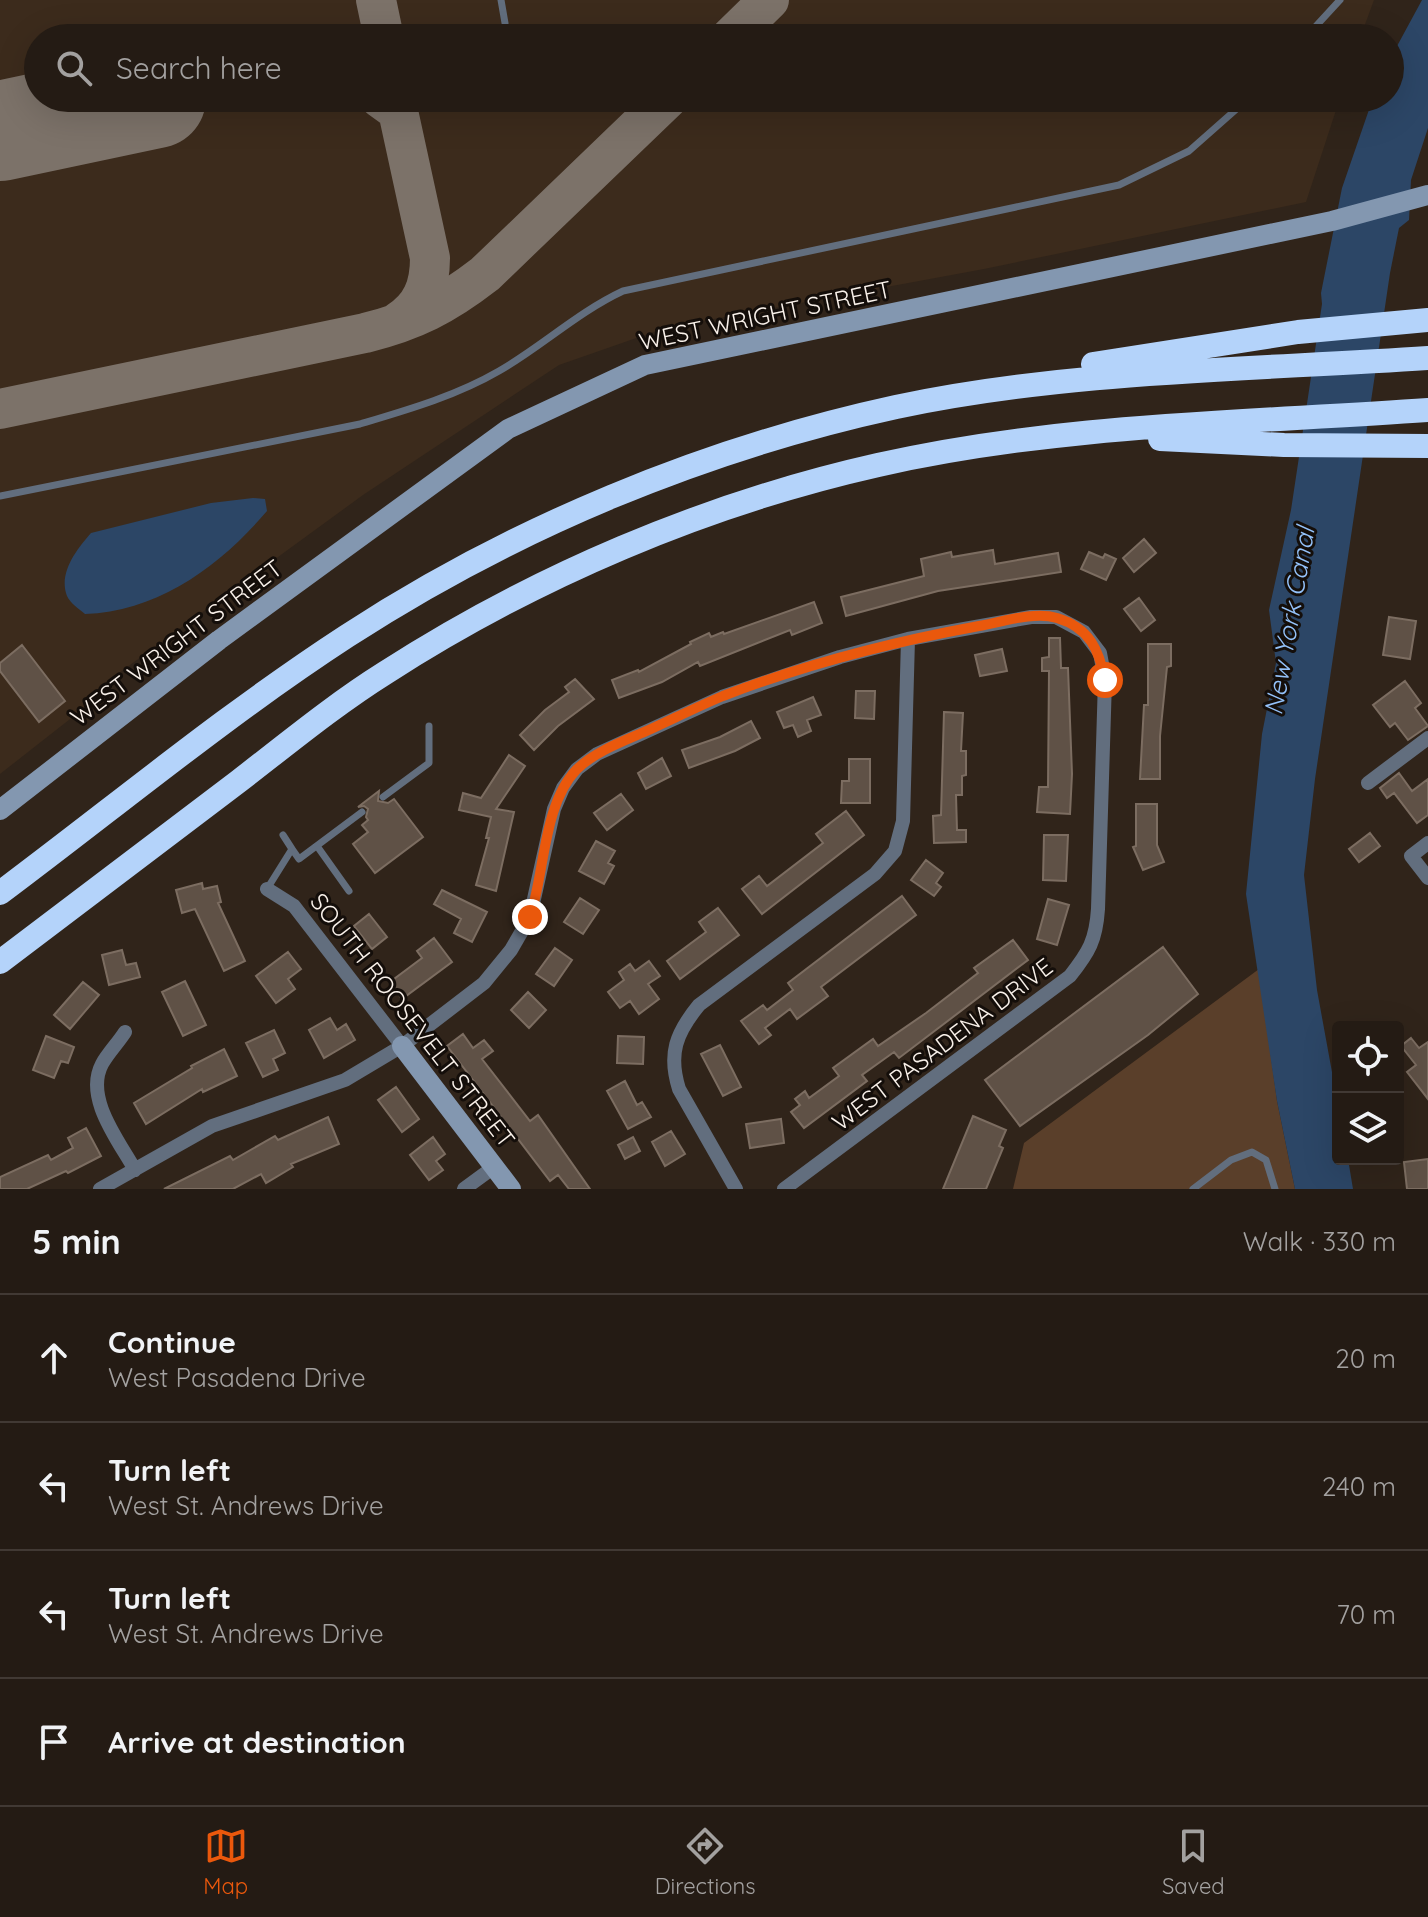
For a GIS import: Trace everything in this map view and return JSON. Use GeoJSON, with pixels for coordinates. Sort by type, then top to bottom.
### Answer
{"type":"FeatureCollection","features":[{"type":"Feature","properties":{"kind":"highway"},"geometry":{"type":"LineString","coordinates":[[0,893],[262,695],[346,637],[447,576],[570,516],[671,473],[775,438],[1093,364],[1298,332],[1428,320]]}},
{"type":"Feature","properties":{"kind":"highway"},"geometry":{"type":"LineString","coordinates":[[898,407],[1055,382],[1428,358]]}},
{"type":"Feature","properties":{"kind":"highway"},"geometry":{"type":"LineString","coordinates":[[0,962],[341,703],[432,644],[508,602],[621,549],[791,488],[877,465],[954,450],[1062,434],[1428,410]]}},
{"type":"Feature","properties":{"kind":"highway"},"geometry":{"type":"LineString","coordinates":[[1062,434],[1284,445],[1428,446]]}},
{"type":"Feature","properties":{"kind":"street","name":"WEST WRIGHT STREET"},"geometry":{"type":"LineString","coordinates":[[0,810],[219,640],[508,429],[645,365],[1332,221],[1421,197]]}},
{"type":"Feature","properties":{"kind":"street","name":"WEST PASADENA DRIVE"},"geometry":{"type":"LineString","coordinates":[[784,1189],[1070,976],[1088,954],[1096,932],[1105,680],[1100,653],[1084,632],[1056,617],[1031,617],[908,639]]}},
{"type":"Feature","properties":{"kind":"street"},"geometry":{"type":"LineString","coordinates":[[100,1189],[212,1126],[345,1080],[402,1046],[484,983],[511,950],[534,904],[554,809],[563,788],[577,769],[597,754],[722,697],[840,657],[908,639],[903,821],[895,851],[875,874],[699,1005],[683,1025],[675,1048],[673,1071],[679,1089],[736,1189]]}},
{"type":"Feature","properties":{"kind":"street"},"geometry":{"type":"LineString","coordinates":[[1368,783],[1428,738]]}},
{"type":"Feature","properties":{"kind":"street"},"geometry":{"type":"LineString","coordinates":[[1428,843],[1411,856],[1428,878]]}},
{"type":"Feature","properties":{"kind":"street","name":"SOUTH ROOSEVELT STREET"},"geometry":{"type":"LineString","coordinates":[[267,889],[294,906],[511,1189]]}},
{"type":"Feature","properties":{"kind":"street"},"geometry":{"type":"LineString","coordinates":[[125,1032],[101,1065],[96,1086],[100,1105],[135,1170]]}},
{"type":"Feature","properties":{"kind":"street"},"geometry":{"type":"LineString","coordinates":[[464,1189],[494,1167]]}},
{"type":"Feature","properties":{"kind":"lane"},"geometry":{"type":"LineString","coordinates":[[501,0],[505,23]]}},
{"type":"Feature","properties":{"kind":"lane"},"geometry":{"type":"LineString","coordinates":[[1318,24],[1340,0]]}},
{"type":"Feature","properties":{"kind":"lane"},"geometry":{"type":"LineString","coordinates":[[0,496],[360,424],[404,411],[452,394],[499,371],[603,300],[623,291],[1119,185],[1189,151],[1233,112]]}},
{"type":"Feature","properties":{"kind":"lane"},"geometry":{"type":"LineString","coordinates":[[383,797],[429,763],[429,726]]}},
{"type":"Feature","properties":{"kind":"lane"},"geometry":{"type":"LineString","coordinates":[[283,835],[299,859],[362,812]]}},
{"type":"Feature","properties":{"kind":"lane"},"geometry":{"type":"LineString","coordinates":[[317,846],[349,891]]}},
{"type":"Feature","properties":{"kind":"lane"},"geometry":{"type":"LineString","coordinates":[[267,889],[292,849]]}},
{"type":"Feature","properties":{"kind":"lane"},"geometry":{"type":"LineString","coordinates":[[1193,1189],[1231,1160],[1252,1152],[1266,1160],[1275,1189]]}},
{"type":"Feature","properties":{"kind":"shaded area"},"geometry":{"type":"Polygon","coordinates":[[[0,0],[1374,0],[1365,24],[24,24],[24,112],[1335,112],[1306,202],[984,269],[665,328],[559,365],[363,495],[119,673],[88,705],[0,774],[0,0]]]}},
{"type":"Feature","properties":{"kind":"shaded area"},"geometry":{"type":"Polygon","coordinates":[[[1259,969],[1277,1101],[1295,1189],[1013,1189],[1024,1143],[1259,969]]]}},
{"type":"Feature","properties":{"kind":"water","name":"New York Canal"},"geometry":{"type":"Polygon","coordinates":[[[1422,0],[1428,0],[1428,128],[1411,180],[1409,220],[1399,228],[1390,273],[1315,779],[1304,875],[1317,990],[1332,1072],[1332,1165],[1349,1165],[1353,1189],[1295,1189],[1277,1101],[1246,894],[1262,734],[1276,663],[1269,610],[1291,510],[1322,304],[1321,293],[1342,188],[1368,112],[1404,112],[1404,33],[1422,0]]]}},
{"type":"Feature","properties":{"kind":"water"},"geometry":{"type":"Polygon","coordinates":[[[265,499],[267,511],[249,531],[208,567],[163,595],[112,611],[85,614],[67,596],[67,570],[91,533],[211,503],[265,499]]]}},
{"type":"Feature","properties":{"kind":"building"},"geometry":{"type":"Polygon","coordinates":[[[1144,539],[1156,553],[1134,572],[1123,558],[1144,539]]]}},
{"type":"Feature","properties":{"kind":"building"},"geometry":{"type":"Polygon","coordinates":[[[993,550],[995,564],[1058,553],[1061,572],[938,591],[846,616],[841,597],[924,576],[921,559],[951,552],[952,557],[993,550]]]}},
{"type":"Feature","properties":{"kind":"building"},"geometry":{"type":"Polygon","coordinates":[[[1089,552],[1116,559],[1106,580],[1081,569],[1089,552]]]}},
{"type":"Feature","properties":{"kind":"building"},"geometry":{"type":"Polygon","coordinates":[[[1139,598],[1155,620],[1141,631],[1124,609],[1139,598]]]}},
{"type":"Feature","properties":{"kind":"building"},"geometry":{"type":"Polygon","coordinates":[[[814,602],[822,623],[792,635],[790,630],[700,666],[698,662],[662,682],[619,698],[612,680],[639,672],[709,633],[711,637],[724,634],[814,602]]]}},
{"type":"Feature","properties":{"kind":"building"},"geometry":{"type":"Polygon","coordinates":[[[1389,617],[1416,621],[1410,659],[1383,655],[1389,617]]]}},
{"type":"Feature","properties":{"kind":"building"},"geometry":{"type":"Polygon","coordinates":[[[1049,638],[1060,638],[1061,668],[1068,668],[1072,774],[1070,814],[1037,812],[1039,787],[1048,787],[1049,671],[1042,671],[1042,658],[1049,657],[1049,638]]]}},
{"type":"Feature","properties":{"kind":"building"},"geometry":{"type":"Polygon","coordinates":[[[1148,644],[1171,644],[1171,666],[1167,667],[1160,736],[1160,779],[1140,779],[1144,705],[1148,705],[1148,644]]]}},
{"type":"Feature","properties":{"kind":"building"},"geometry":{"type":"Polygon","coordinates":[[[22,645],[65,701],[39,722],[0,671],[0,663],[22,645]]]}},
{"type":"Feature","properties":{"kind":"building"},"geometry":{"type":"Polygon","coordinates":[[[1002,649],[1007,671],[980,676],[975,655],[1002,649]]]}},
{"type":"Feature","properties":{"kind":"building"},"geometry":{"type":"Polygon","coordinates":[[[575,679],[594,699],[558,726],[534,750],[520,735],[569,692],[565,687],[575,679]]]}},
{"type":"Feature","properties":{"kind":"building"},"geometry":{"type":"Polygon","coordinates":[[[1405,681],[1421,703],[1415,708],[1428,726],[1408,740],[1395,723],[1390,727],[1373,705],[1405,681]]]}},
{"type":"Feature","properties":{"kind":"building"},"geometry":{"type":"Polygon","coordinates":[[[856,691],[875,691],[874,719],[855,718],[856,691]]]}},
{"type":"Feature","properties":{"kind":"building"},"geometry":{"type":"Polygon","coordinates":[[[813,697],[821,715],[807,720],[811,731],[798,737],[793,725],[784,728],[777,712],[813,697]]]}},
{"type":"Feature","properties":{"kind":"building"},"geometry":{"type":"Polygon","coordinates":[[[944,712],[963,713],[961,751],[966,751],[966,775],[962,776],[962,795],[956,795],[957,830],[966,830],[966,842],[934,843],[933,816],[941,815],[944,712]]]}},
{"type":"Feature","properties":{"kind":"building"},"geometry":{"type":"Polygon","coordinates":[[[751,721],[760,738],[689,768],[682,750],[720,737],[751,721]]]}},
{"type":"Feature","properties":{"kind":"building"},"geometry":{"type":"Polygon","coordinates":[[[509,755],[525,766],[496,809],[514,812],[496,891],[476,885],[489,838],[486,838],[491,817],[459,810],[463,793],[481,798],[509,755]]]}},
{"type":"Feature","properties":{"kind":"building"},"geometry":{"type":"Polygon","coordinates":[[[662,758],[671,776],[646,789],[638,773],[662,758]]]}},
{"type":"Feature","properties":{"kind":"building"},"geometry":{"type":"Polygon","coordinates":[[[849,759],[870,759],[870,803],[841,803],[842,781],[849,781],[849,759]]]}},
{"type":"Feature","properties":{"kind":"building"},"geometry":{"type":"Polygon","coordinates":[[[1399,773],[1412,791],[1428,779],[1428,815],[1417,823],[1394,793],[1387,798],[1380,788],[1399,773]]]}},
{"type":"Feature","properties":{"kind":"building"},"geometry":{"type":"Polygon","coordinates":[[[379,791],[378,801],[388,803],[394,799],[423,837],[375,873],[353,844],[368,832],[362,825],[368,820],[368,809],[358,807],[379,791]]]}},
{"type":"Feature","properties":{"kind":"building"},"geometry":{"type":"Polygon","coordinates":[[[621,794],[633,810],[607,830],[594,813],[621,794]]]}},
{"type":"Feature","properties":{"kind":"building"},"geometry":{"type":"Polygon","coordinates":[[[1136,804],[1157,804],[1157,845],[1164,862],[1143,870],[1133,847],[1136,846],[1136,804]]]}},
{"type":"Feature","properties":{"kind":"building"},"geometry":{"type":"Polygon","coordinates":[[[846,811],[864,835],[762,914],[742,889],[759,876],[767,886],[823,843],[816,834],[846,811]]]}},
{"type":"Feature","properties":{"kind":"building"},"geometry":{"type":"Polygon","coordinates":[[[1370,833],[1380,846],[1359,862],[1349,849],[1370,833]]]}},
{"type":"Feature","properties":{"kind":"building"},"geometry":{"type":"Polygon","coordinates":[[[1044,835],[1068,835],[1066,881],[1043,880],[1044,835]]]}},
{"type":"Feature","properties":{"kind":"building"},"geometry":{"type":"Polygon","coordinates":[[[596,841],[615,851],[608,863],[614,866],[604,884],[579,871],[596,841]]]}},
{"type":"Feature","properties":{"kind":"building"},"geometry":{"type":"Polygon","coordinates":[[[926,860],[943,873],[936,883],[941,887],[934,896],[911,880],[926,860]]]}},
{"type":"Feature","properties":{"kind":"building"},"geometry":{"type":"Polygon","coordinates":[[[202,883],[203,889],[217,886],[221,902],[218,903],[245,961],[224,971],[195,909],[182,913],[176,890],[202,883]]]}},
{"type":"Feature","properties":{"kind":"building"},"geometry":{"type":"Polygon","coordinates":[[[442,890],[487,912],[472,942],[454,933],[461,919],[434,904],[442,890]]]}},
{"type":"Feature","properties":{"kind":"building"},"geometry":{"type":"Polygon","coordinates":[[[902,896],[916,915],[821,987],[828,996],[797,1019],[790,1009],[765,1028],[771,1035],[759,1044],[741,1021],[763,1005],[767,1010],[793,990],[788,983],[902,896]]]}},
{"type":"Feature","properties":{"kind":"building"},"geometry":{"type":"Polygon","coordinates":[[[580,898],[599,910],[583,934],[564,922],[580,898]]]}},
{"type":"Feature","properties":{"kind":"building"},"geometry":{"type":"Polygon","coordinates":[[[1048,899],[1069,905],[1057,945],[1037,939],[1048,899]]]}},
{"type":"Feature","properties":{"kind":"building"},"geometry":{"type":"Polygon","coordinates":[[[718,908],[739,935],[680,979],[667,961],[706,932],[699,922],[718,908]]]}},
{"type":"Feature","properties":{"kind":"building"},"geometry":{"type":"Polygon","coordinates":[[[369,914],[387,937],[372,949],[354,926],[369,914]]]}},
{"type":"Feature","properties":{"kind":"building"},"geometry":{"type":"Polygon","coordinates":[[[434,938],[452,962],[402,999],[390,982],[422,958],[417,951],[434,938]]]}},
{"type":"Feature","properties":{"kind":"building"},"geometry":{"type":"Polygon","coordinates":[[[1013,940],[1028,960],[899,1058],[894,1052],[862,1075],[867,1081],[804,1128],[791,1112],[800,1105],[795,1099],[805,1091],[809,1098],[839,1076],[833,1068],[873,1039],[878,1046],[926,1013],[978,973],[974,968],[1013,940]]]}},
{"type":"Feature","properties":{"kind":"building"},"geometry":{"type":"Polygon","coordinates":[[[1163,947],[1198,994],[1148,1035],[1020,1126],[985,1080],[1163,947]]]}},
{"type":"Feature","properties":{"kind":"building"},"geometry":{"type":"Polygon","coordinates":[[[555,948],[572,960],[554,986],[536,974],[555,948]]]}},
{"type":"Feature","properties":{"kind":"building"},"geometry":{"type":"Polygon","coordinates":[[[122,950],[126,965],[136,963],[140,977],[109,985],[102,955],[122,950]]]}},
{"type":"Feature","properties":{"kind":"building"},"geometry":{"type":"Polygon","coordinates":[[[288,952],[301,969],[288,979],[295,989],[276,1003],[256,976],[288,952]]]}},
{"type":"Feature","properties":{"kind":"building"},"geometry":{"type":"Polygon","coordinates":[[[649,961],[660,976],[648,984],[659,999],[639,1014],[630,1001],[620,1008],[608,992],[624,980],[619,972],[630,964],[635,971],[649,961]]]}},
{"type":"Feature","properties":{"kind":"building"},"geometry":{"type":"Polygon","coordinates":[[[185,981],[206,1025],[183,1036],[162,992],[185,981]]]}},
{"type":"Feature","properties":{"kind":"building"},"geometry":{"type":"Polygon","coordinates":[[[83,982],[99,995],[70,1029],[54,1015],[83,982]]]}},
{"type":"Feature","properties":{"kind":"building"},"geometry":{"type":"Polygon","coordinates":[[[528,992],[546,1010],[529,1028],[511,1010],[528,992]]]}},
{"type":"Feature","properties":{"kind":"building"},"geometry":{"type":"Polygon","coordinates":[[[330,1018],[337,1030],[346,1024],[355,1040],[324,1058],[309,1030],[330,1018]]]}},
{"type":"Feature","properties":{"kind":"building"},"geometry":{"type":"Polygon","coordinates":[[[274,1030],[285,1053],[273,1059],[278,1070],[263,1077],[246,1043],[274,1030]]]}},
{"type":"Feature","properties":{"kind":"building"},"geometry":{"type":"Polygon","coordinates":[[[463,1034],[473,1048],[484,1040],[493,1051],[482,1059],[530,1121],[538,1115],[590,1189],[569,1189],[558,1175],[550,1181],[447,1046],[463,1034]]]}},
{"type":"Feature","properties":{"kind":"building"},"geometry":{"type":"Polygon","coordinates":[[[46,1036],[74,1047],[68,1063],[61,1061],[54,1078],[33,1070],[46,1036]]]}},
{"type":"Feature","properties":{"kind":"building"},"geometry":{"type":"Polygon","coordinates":[[[618,1036],[644,1037],[643,1064],[617,1063],[618,1036]]]}},
{"type":"Feature","properties":{"kind":"building"},"geometry":{"type":"Polygon","coordinates":[[[1411,1038],[1419,1048],[1428,1042],[1428,1099],[1407,1072],[1416,1065],[1404,1050],[1404,1044],[1411,1038]]]}},
{"type":"Feature","properties":{"kind":"building"},"geometry":{"type":"Polygon","coordinates":[[[720,1045],[741,1087],[723,1096],[701,1054],[720,1045]]]}},
{"type":"Feature","properties":{"kind":"building"},"geometry":{"type":"Polygon","coordinates":[[[224,1049],[237,1076],[203,1092],[202,1089],[146,1124],[134,1103],[191,1066],[224,1049]]]}},
{"type":"Feature","properties":{"kind":"building"},"geometry":{"type":"Polygon","coordinates":[[[625,1081],[637,1105],[642,1102],[651,1117],[628,1129],[607,1091],[625,1081]]]}},
{"type":"Feature","properties":{"kind":"building"},"geometry":{"type":"Polygon","coordinates":[[[396,1087],[419,1119],[402,1132],[378,1100],[396,1087]]]}},
{"type":"Feature","properties":{"kind":"building"},"geometry":{"type":"Polygon","coordinates":[[[973,1116],[1006,1130],[999,1146],[1003,1148],[986,1189],[943,1189],[973,1116]]]}},
{"type":"Feature","properties":{"kind":"building"},"geometry":{"type":"Polygon","coordinates":[[[328,1117],[339,1144],[291,1164],[293,1167],[266,1183],[261,1174],[233,1189],[164,1189],[230,1156],[233,1160],[275,1136],[278,1140],[328,1117]]]}},
{"type":"Feature","properties":{"kind":"building"},"geometry":{"type":"Polygon","coordinates":[[[781,1119],[784,1143],[750,1148],[746,1124],[781,1119]]]}},
{"type":"Feature","properties":{"kind":"building"},"geometry":{"type":"Polygon","coordinates":[[[86,1128],[101,1156],[27,1189],[0,1189],[0,1177],[48,1155],[51,1160],[73,1148],[68,1138],[86,1128]]]}},
{"type":"Feature","properties":{"kind":"building"},"geometry":{"type":"Polygon","coordinates":[[[671,1131],[685,1154],[665,1166],[652,1142],[671,1131]]]}},
{"type":"Feature","properties":{"kind":"building"},"geometry":{"type":"Polygon","coordinates":[[[433,1137],[445,1154],[436,1161],[443,1170],[429,1180],[410,1155],[433,1137]]]}},
{"type":"Feature","properties":{"kind":"building"},"geometry":{"type":"Polygon","coordinates":[[[633,1137],[640,1151],[625,1159],[618,1145],[633,1137]]]}},
{"type":"Feature","properties":{"kind":"building"},"geometry":{"type":"Polygon","coordinates":[[[1428,1159],[1428,1189],[1407,1189],[1404,1162],[1428,1159]]]}},
{"type":"Feature","properties":{"kind":"taxiway"},"geometry":{"type":"LineString","coordinates":[[376,0],[381,24]]}},
{"type":"Feature","properties":{"kind":"taxiway"},"geometry":{"type":"LineString","coordinates":[[744,24],[769,0]]}},
{"type":"Feature","properties":{"kind":"taxiway"},"geometry":{"type":"LineString","coordinates":[[398,112],[430,258],[423,295],[413,310],[398,322]]}},
{"type":"Feature","properties":{"kind":"taxiway"},"geometry":{"type":"LineString","coordinates":[[0,409],[365,333],[428,311],[485,274],[653,112]]}},
{"type":"Feature","properties":{"kind":"runway"},"geometry":{"type":"LineString","coordinates":[[0,131],[90,112]]}},
{"type":"Feature","properties":{"kind":"route"},"geometry":{"type":"LineString","coordinates":[[530,917],[554,809],[563,788],[577,769],[597,754],[722,697],[840,657],[908,639],[1031,617],[1056,617],[1084,632],[1100,653],[1105,680]]}}]}
